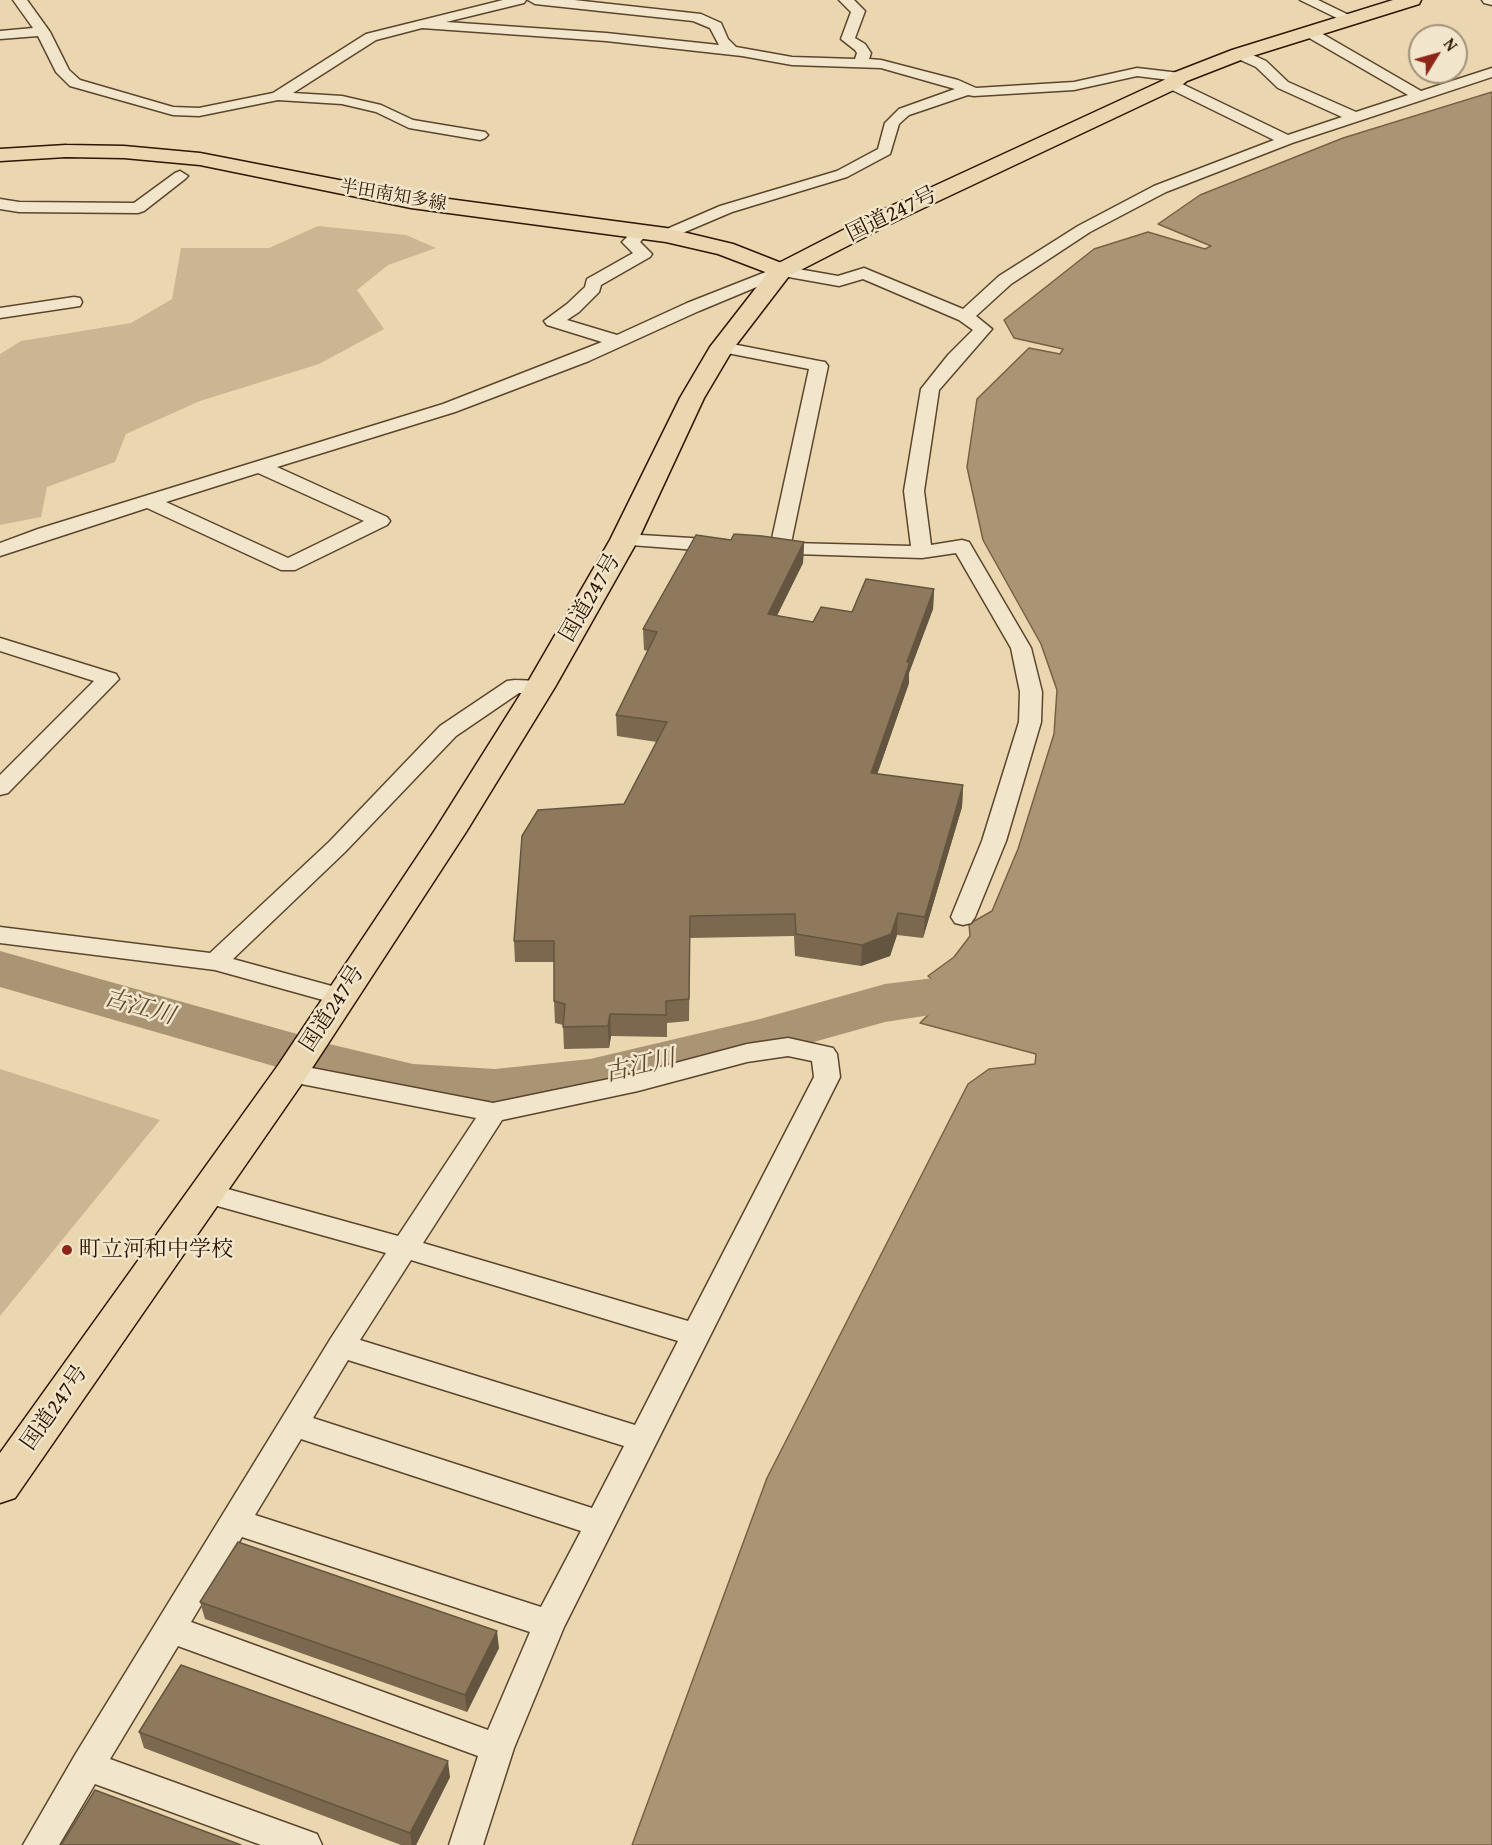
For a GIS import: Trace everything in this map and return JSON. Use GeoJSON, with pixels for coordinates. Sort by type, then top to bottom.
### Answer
{"type":"FeatureCollection","features":[{"type":"Feature","properties":{"kind":"main road","name":"国道247号"},"geometry":{"type":"LineString","coordinates":[[0,1486],[291,1073],[450,832],[540,687],[624,540],[692,398],[722,347],[781,271],[888,216],[1175,80],[1239,54],[1412,0]]}},
{"type":"Feature","properties":{"kind":"main road","name":"半田南知多線"},"geometry":{"type":"LineString","coordinates":[[0,155],[66,151],[124,152],[200,159],[411,201],[666,235],[725,249],[781,271]]}},
{"type":"Feature","properties":{"kind":"street"},"geometry":{"type":"LineString","coordinates":[[20,0],[43,32],[63,72],[75,83],[90,89],[173,111],[199,112],[278,96],[342,100],[381,109],[409,124],[480,135]]}},
{"type":"Feature","properties":{"kind":"street"},"geometry":{"type":"LineString","coordinates":[[278,96],[371,37],[519,0]]}},
{"type":"Feature","properties":{"kind":"street"},"geometry":{"type":"LineString","coordinates":[[535,0],[696,17],[716,26],[722,40],[731,50]]}},
{"type":"Feature","properties":{"kind":"street"},"geometry":{"type":"LineString","coordinates":[[846,0],[858,11],[848,33],[848,39],[860,47],[864,53],[861,62]]}},
{"type":"Feature","properties":{"kind":"street"},"geometry":{"type":"LineString","coordinates":[[1307,0],[1350,19]]}},
{"type":"Feature","properties":{"kind":"street"},"geometry":{"type":"LineString","coordinates":[[425,25],[731,50],[792,61],[881,64],[953,83],[967,90]]}},
{"type":"Feature","properties":{"kind":"street"},"geometry":{"type":"LineString","coordinates":[[0,35],[43,32]]}},
{"type":"Feature","properties":{"kind":"street"},"geometry":{"type":"LineString","coordinates":[[1310,32],[1418,95]]}},
{"type":"Feature","properties":{"kind":"street"},"geometry":{"type":"LineString","coordinates":[[1239,54],[1261,64],[1283,85],[1353,117]]}},
{"type":"Feature","properties":{"kind":"street"},"geometry":{"type":"LineString","coordinates":[[666,235],[726,209],[842,174],[885,151],[892,123],[904,112],[967,90],[997,91],[1074,86],[1137,72],[1175,80],[1287,140]]}},
{"type":"Feature","properties":{"kind":"street"},"geometry":{"type":"LineString","coordinates":[[965,316],[1005,280],[1084,229],[1160,189],[1287,140],[1492,72]]}},
{"type":"Feature","properties":{"kind":"street"},"geometry":{"type":"LineString","coordinates":[[0,204],[19,207],[138,208],[180,176]]}},
{"type":"Feature","properties":{"kind":"street"},"geometry":{"type":"LineString","coordinates":[[617,341],[553,321],[573,308],[593,288],[593,284],[644,254],[630,242],[641,231]]}},
{"type":"Feature","properties":{"kind":"street"},"geometry":{"type":"LineString","coordinates":[[0,550],[258,466],[449,408],[617,341],[693,306],[781,271],[839,281],[864,273],[965,316],[983,329],[954,359],[930,389],[914,491],[922,552]]}},
{"type":"Feature","properties":{"kind":"street"},"geometry":{"type":"LineString","coordinates":[[0,313],[74,302]]}},
{"type":"Feature","properties":{"kind":"street"},"geometry":{"type":"LineString","coordinates":[[722,347],[819,366],[780,549]]}},
{"type":"Feature","properties":{"kind":"street"},"geometry":{"type":"LineString","coordinates":[[149,501],[288,566],[380,521],[258,466]]}},
{"type":"Feature","properties":{"kind":"street"},"geometry":{"type":"LineString","coordinates":[[624,540],[780,549],[922,552],[962,546],[1022,648],[1031,692],[1030,722],[994,841],[963,917]]}},
{"type":"Feature","properties":{"kind":"street"},"geometry":{"type":"LineString","coordinates":[[0,644],[108,679],[0,788]]}},
{"type":"Feature","properties":{"kind":"street"},"geometry":{"type":"LineString","coordinates":[[215,962],[337,847],[448,731],[515,686],[540,687]]}},
{"type":"Feature","properties":{"kind":"street"},"geometry":{"type":"LineString","coordinates":[[0,935],[215,962],[341,998]]}},
{"type":"Feature","properties":{"kind":"street"},"geometry":{"type":"LineString","coordinates":[[291,1073],[493,1112],[638,1082],[747,1053],[788,1047],[824,1054],[827,1077],[549,1624],[497,1748],[466,1845]]}},
{"type":"Feature","properties":{"kind":"street"},"geometry":{"type":"LineString","coordinates":[[40,1845],[296,1425],[341,1346],[493,1112]]}},
{"type":"Feature","properties":{"kind":"street"},"geometry":{"type":"LineString","coordinates":[[206,1193],[405,1248],[697,1335]]}},
{"type":"Feature","properties":{"kind":"street"},"geometry":{"type":"LineString","coordinates":[[341,1346],[644,1440]]}},
{"type":"Feature","properties":{"kind":"street"},"geometry":{"type":"LineString","coordinates":[[296,1425],[600,1524]]}},
{"type":"Feature","properties":{"kind":"street"},"geometry":{"type":"LineString","coordinates":[[237,1522],[549,1624]]}},
{"type":"Feature","properties":{"kind":"street"},"geometry":{"type":"LineString","coordinates":[[171,1629],[497,1748]]}},
{"type":"Feature","properties":{"kind":"street"},"geometry":{"type":"LineString","coordinates":[[87,1766],[305,1845]]}},
{"type":"Feature","properties":{"kind":"shaded area"},"geometry":{"type":"Polygon","coordinates":[[[1492,92],[1492,1845],[632,1845],[767,1478],[968,1084],[989,1069],[1035,1064],[1036,1054],[920,1023],[949,994],[928,976],[954,957],[970,936],[969,924],[992,911],[1018,849],[1054,734],[1057,690],[1041,644],[983,540],[967,467],[977,399],[1029,348],[1060,354],[1063,349],[1014,338],[1004,320],[1094,249],[1148,232],[1205,249],[1211,246],[1158,224],[1200,195],[1343,138],[1492,92]]]}},
{"type":"Feature","properties":{"kind":"shaded area"},"geometry":{"type":"Polygon","coordinates":[[[318,226],[406,235],[436,248],[388,265],[357,290],[384,329],[319,364],[200,401],[126,434],[115,462],[47,487],[41,517],[0,525],[0,354],[21,341],[131,323],[172,299],[181,248],[269,248],[318,226]]]}},
{"type":"Feature","properties":{"kind":"shaded area"},"geometry":{"type":"Polygon","coordinates":[[[0,1069],[160,1120],[0,1316],[0,1069]]]}},
{"type":"Feature","properties":{"kind":"building"},"geometry":{"type":"Polygon","coordinates":[[[734,534],[804,542],[768,614],[813,622],[821,607],[852,612],[866,579],[934,589],[907,662],[910,662],[871,773],[963,785],[925,917],[898,913],[891,934],[862,945],[796,934],[795,914],[690,916],[689,999],[666,1001],[666,1015],[610,1014],[608,1026],[563,1027],[565,1004],[554,1001],[554,941],[514,941],[522,836],[538,810],[624,804],[667,722],[616,715],[657,632],[643,629],[696,535],[731,540],[734,534]]]}},
{"type":"Feature","properties":{"kind":"building"},"geometry":{"type":"Polygon","coordinates":[[[238,1542],[497,1631],[465,1695],[200,1602],[238,1542]]]}},
{"type":"Feature","properties":{"kind":"building"},"geometry":{"type":"Polygon","coordinates":[[[181,1665],[448,1761],[410,1833],[139,1732],[181,1665]]]}},
{"type":"Feature","properties":{"kind":"building"},"geometry":{"type":"Polygon","coordinates":[[[95,1790],[241,1845],[61,1845],[95,1790]]]}},
{"type":"Feature","properties":{"kind":"waterway","name":"古江川"},"geometry":{"type":"LineString","coordinates":[[0,969],[277,1048]]}},
{"type":"Feature","properties":{"kind":"waterway","name":"古江川"},"geometry":{"type":"LineString","coordinates":[[325,1063],[413,1084],[495,1089],[590,1079],[760,1038],[885,1003],[950,994]]}},
{"type":"Feature","properties":{"kind":"place","name":"町立河和中学校"},"geometry":{"type":"Point","coordinates":[67,1250]}}]}
